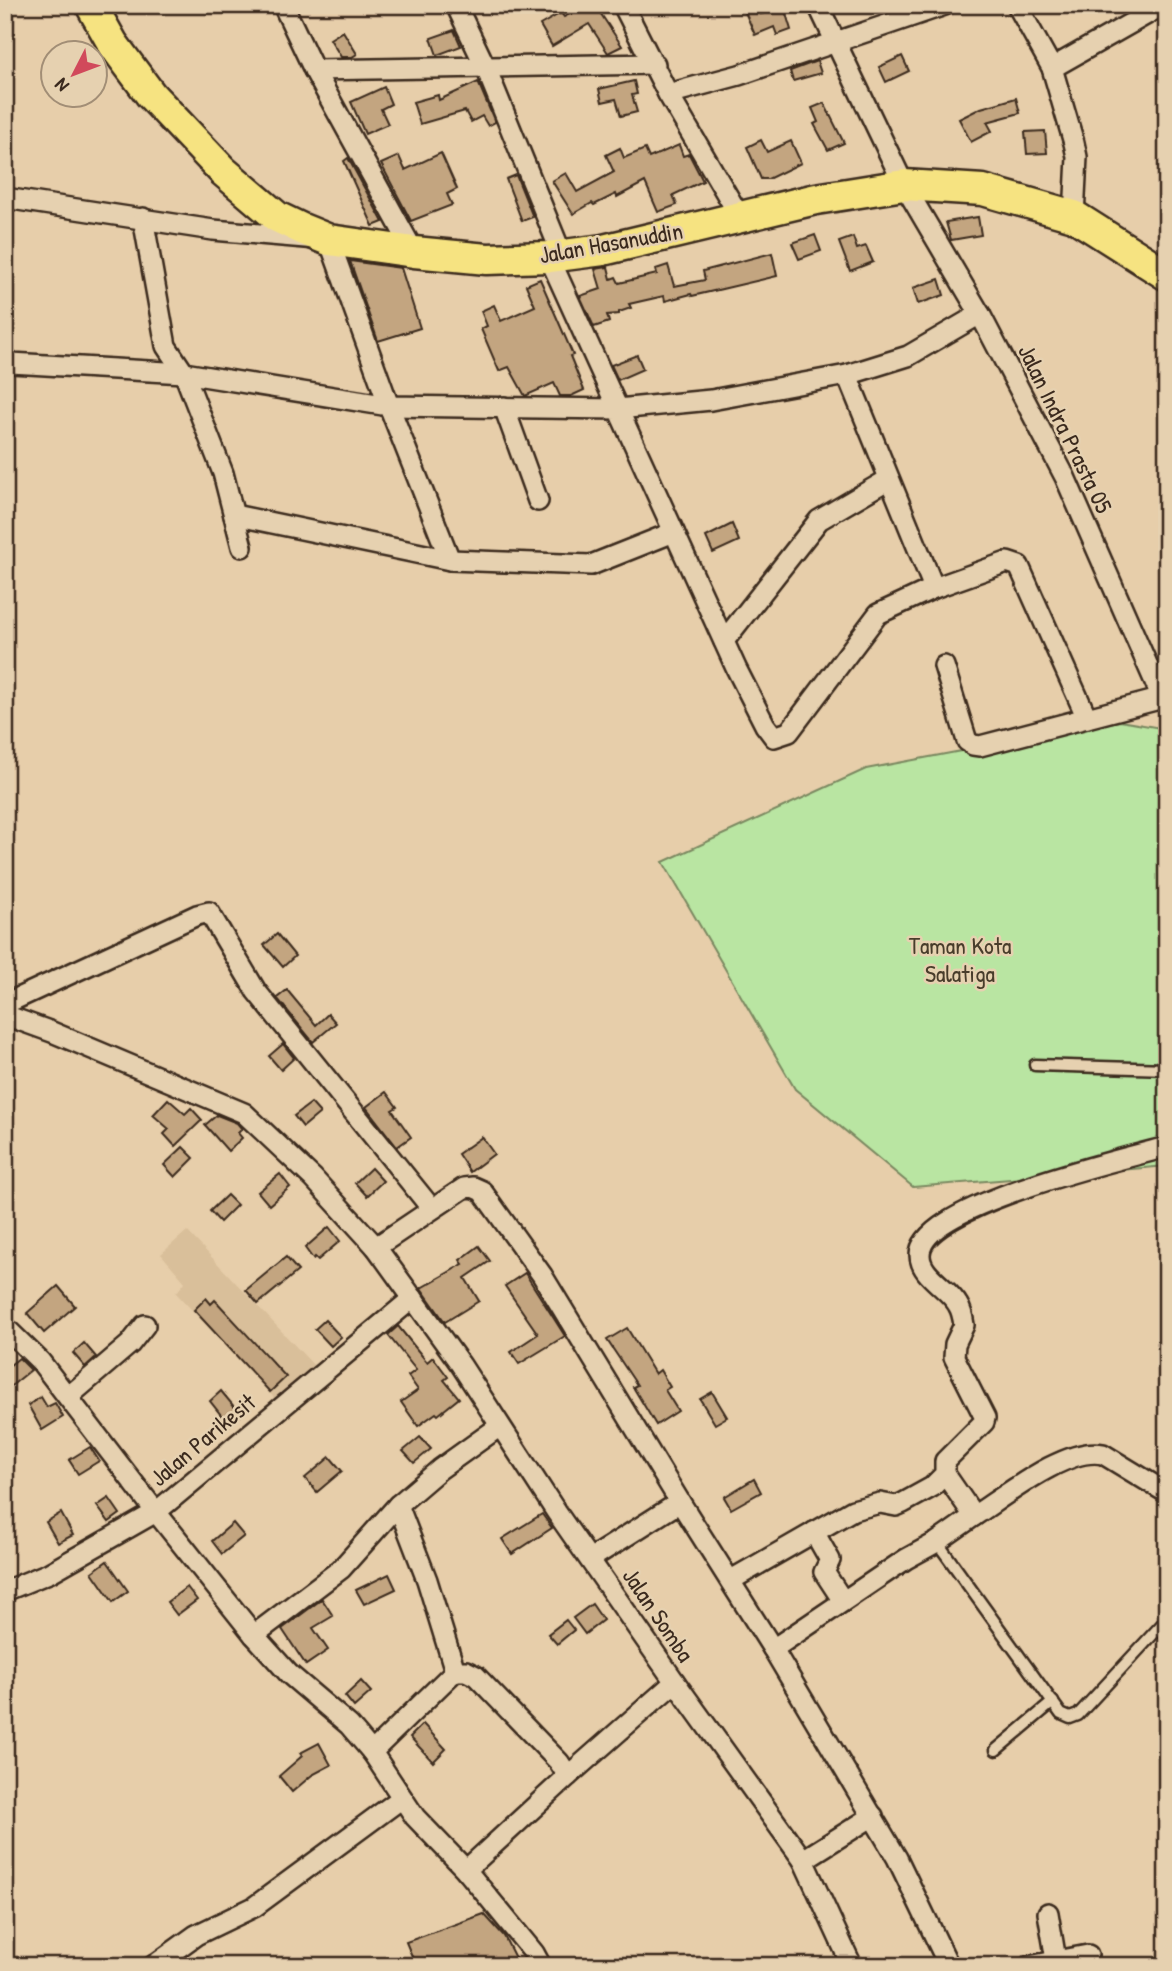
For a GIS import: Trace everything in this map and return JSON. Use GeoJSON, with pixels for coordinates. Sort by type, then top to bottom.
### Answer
{"type":"FeatureCollection","features":[{"type":"Feature","properties":{"kind":"main road","name":"Jalan Hasanuddin"},"geometry":{"type":"LineString","coordinates":[[91,5],[113,44],[151,94],[223,171],[278,216],[329,240],[487,259],[556,256],[603,250],[817,199],[904,185],[983,190],[1074,216],[1167,275]]}},
{"type":"Feature","properties":{"kind":"street"},"geometry":{"type":"LineString","coordinates":[[283,5],[314,70],[414,252]]}},
{"type":"Feature","properties":{"kind":"street"},"geometry":{"type":"LineString","coordinates":[[456,5],[486,68],[556,256],[618,409],[724,641],[765,726],[774,737],[789,732],[878,614],[934,588],[1007,562],[1019,566],[1087,718]]}},
{"type":"Feature","properties":{"kind":"street"},"geometry":{"type":"LineString","coordinates":[[623,5],[668,94],[740,217]]}},
{"type":"Feature","properties":{"kind":"street","name":"Jalan Indra Prasta 05"},"geometry":{"type":"LineString","coordinates":[[818,5],[904,185],[979,314],[1065,477],[1164,698]]}},
{"type":"Feature","properties":{"kind":"street"},"geometry":{"type":"LineString","coordinates":[[668,94],[739,75],[945,5]]}},
{"type":"Feature","properties":{"kind":"street"},"geometry":{"type":"LineString","coordinates":[[1017,5],[1052,68],[1077,157],[1074,216]]}},
{"type":"Feature","properties":{"kind":"street"},"geometry":{"type":"LineString","coordinates":[[1052,68],[1157,6]]}},
{"type":"Feature","properties":{"kind":"street"},"geometry":{"type":"LineString","coordinates":[[314,70],[655,64]]}},
{"type":"Feature","properties":{"kind":"street"},"geometry":{"type":"LineString","coordinates":[[5,198],[213,230],[329,240],[389,406],[450,560]]}},
{"type":"Feature","properties":{"kind":"street"},"geometry":{"type":"LineString","coordinates":[[143,218],[166,346],[184,373],[223,473],[242,547]]}},
{"type":"Feature","properties":{"kind":"street"},"geometry":{"type":"LineString","coordinates":[[5,357],[11,363],[184,373],[389,406],[618,409],[711,400],[847,374],[908,356],[979,314]]}},
{"type":"Feature","properties":{"kind":"street"},"geometry":{"type":"LineString","coordinates":[[847,374],[934,588]]}},
{"type":"Feature","properties":{"kind":"street"},"geometry":{"type":"LineString","coordinates":[[504,407],[538,501]]}},
{"type":"Feature","properties":{"kind":"street"},"geometry":{"type":"LineString","coordinates":[[724,641],[820,520],[890,479]]}},
{"type":"Feature","properties":{"kind":"street"},"geometry":{"type":"LineString","coordinates":[[234,515],[450,560],[591,565],[674,533]]}},
{"type":"Feature","properties":{"kind":"street"},"geometry":{"type":"LineString","coordinates":[[944,666],[967,741],[973,745],[980,746],[1164,698]]}},
{"type":"Feature","properties":{"kind":"street"},"geometry":{"type":"LineString","coordinates":[[5,1004],[197,915],[209,912],[256,991],[432,1209]]}},
{"type":"Feature","properties":{"kind":"street","name":"Jalan Somba"},"geometry":{"type":"LineString","coordinates":[[5,1015],[52,1032],[244,1113],[313,1178],[376,1247],[461,1365],[557,1513],[803,1860],[852,1966]]}},
{"type":"Feature","properties":{"kind":"street"},"geometry":{"type":"LineString","coordinates":[[974,1516],[945,1474],[945,1461],[985,1418],[954,1357],[955,1344],[964,1325],[962,1314],[958,1304],[921,1263],[920,1255],[924,1243],[938,1229],[965,1212],[1001,1195],[1167,1147]]}},
{"type":"Feature","properties":{"kind":"street"},"geometry":{"type":"LineString","coordinates":[[376,1247],[464,1188],[473,1187],[482,1191],[542,1275],[680,1503],[773,1649],[897,1858],[949,1966]]}},
{"type":"Feature","properties":{"kind":"street","name":"Jalan Parikesit"},"geometry":{"type":"LineString","coordinates":[[7,1586],[49,1573],[156,1512],[413,1298]]}},
{"type":"Feature","properties":{"kind":"street"},"geometry":{"type":"LineString","coordinates":[[68,1397],[130,1344],[145,1325]]}},
{"type":"Feature","properties":{"kind":"street"},"geometry":{"type":"LineString","coordinates":[[5,1327],[40,1361],[254,1634],[289,1674],[337,1713],[372,1752],[415,1817],[466,1870],[534,1953],[541,1966]]}},
{"type":"Feature","properties":{"kind":"street"},"geometry":{"type":"LineString","coordinates":[[254,1634],[341,1569],[398,1505],[440,1469],[500,1426]]}},
{"type":"Feature","properties":{"kind":"street"},"geometry":{"type":"LineString","coordinates":[[773,1649],[906,1559],[937,1542],[1058,1463],[1079,1454],[1092,1451],[1103,1454],[1167,1493]]}},
{"type":"Feature","properties":{"kind":"street"},"geometry":{"type":"LineString","coordinates":[[731,1580],[865,1506],[880,1503],[896,1506],[903,1503],[932,1487],[945,1474]]}},
{"type":"Feature","properties":{"kind":"street"},"geometry":{"type":"LineString","coordinates":[[590,1559],[680,1503]]}},
{"type":"Feature","properties":{"kind":"street"},"geometry":{"type":"LineString","coordinates":[[398,1505],[428,1580],[454,1671]]}},
{"type":"Feature","properties":{"kind":"street"},"geometry":{"type":"LineString","coordinates":[[814,1532],[830,1560],[824,1572],[843,1601]]}},
{"type":"Feature","properties":{"kind":"street"},"geometry":{"type":"LineString","coordinates":[[372,1752],[454,1671],[466,1671],[476,1676],[559,1762],[568,1776]]}},
{"type":"Feature","properties":{"kind":"street"},"geometry":{"type":"LineString","coordinates":[[466,1870],[675,1682]]}},
{"type":"Feature","properties":{"kind":"street"},"geometry":{"type":"LineString","coordinates":[[153,1966],[196,1935],[254,1907],[402,1798]]}},
{"type":"Feature","properties":{"kind":"street"},"geometry":{"type":"LineString","coordinates":[[803,1860],[873,1816]]}},
{"type":"Feature","properties":{"kind":"street"},"geometry":{"type":"LineString","coordinates":[[1048,1913],[1056,1960]]}},
{"type":"Feature","properties":{"kind":"street"},"geometry":{"type":"LineString","coordinates":[[1029,1966],[1088,1955]]}},
{"type":"Feature","properties":{"kind":"lane"},"geometry":{"type":"LineString","coordinates":[[1035,1065],[1167,1069]]}},
{"type":"Feature","properties":{"kind":"lane"},"geometry":{"type":"LineString","coordinates":[[937,1542],[1061,1714],[1070,1718],[1077,1715],[1167,1619]]}},
{"type":"Feature","properties":{"kind":"lane"},"geometry":{"type":"LineString","coordinates":[[996,1750],[1053,1702]]}},
{"type":"Feature","properties":{"kind":"shaded area"},"geometry":{"type":"Polygon","coordinates":[[[187,1231],[318,1370],[279,1403],[176,1293],[185,1282],[161,1254],[187,1231]]]}},
{"type":"Feature","properties":{"kind":"green space","name":"Taman Kota Salatiga"},"geometry":{"type":"Polygon","coordinates":[[[1120,721],[1167,729],[1167,1166],[913,1187],[795,1089],[663,862],[866,769],[1120,721]]]}},
{"type":"Feature","properties":{"kind":"building"},"geometry":{"type":"Polygon","coordinates":[[[587,5],[595,5],[622,46],[608,53],[589,24],[552,46],[540,25],[561,13],[564,17],[587,5]]]}},
{"type":"Feature","properties":{"kind":"building"},"geometry":{"type":"Polygon","coordinates":[[[757,7],[761,14],[784,7],[791,30],[777,35],[774,27],[755,35],[745,12],[757,7]]]}},
{"type":"Feature","properties":{"kind":"building"},"geometry":{"type":"Polygon","coordinates":[[[454,30],[461,46],[437,55],[431,38],[454,30]]]}},
{"type":"Feature","properties":{"kind":"building"},"geometry":{"type":"Polygon","coordinates":[[[343,31],[357,54],[352,57],[341,57],[330,39],[343,31]]]}},
{"type":"Feature","properties":{"kind":"building"},"geometry":{"type":"Polygon","coordinates":[[[902,56],[909,71],[886,82],[879,67],[902,56]]]}},
{"type":"Feature","properties":{"kind":"building"},"geometry":{"type":"Polygon","coordinates":[[[817,61],[821,73],[793,81],[790,71],[817,61]]]}},
{"type":"Feature","properties":{"kind":"building"},"geometry":{"type":"Polygon","coordinates":[[[634,81],[637,94],[632,95],[637,112],[621,116],[616,99],[602,102],[599,89],[634,81]]]}},
{"type":"Feature","properties":{"kind":"building"},"geometry":{"type":"Polygon","coordinates":[[[478,82],[495,122],[488,126],[482,116],[471,122],[465,111],[420,124],[413,102],[438,95],[439,100],[478,82]]]}},
{"type":"Feature","properties":{"kind":"building"},"geometry":{"type":"Polygon","coordinates":[[[384,87],[391,104],[381,109],[388,124],[365,134],[351,102],[384,87]]]}},
{"type":"Feature","properties":{"kind":"building"},"geometry":{"type":"Polygon","coordinates":[[[1016,98],[1020,113],[987,122],[992,131],[971,142],[959,119],[981,108],[1016,98]]]}},
{"type":"Feature","properties":{"kind":"building"},"geometry":{"type":"Polygon","coordinates":[[[824,103],[844,143],[828,150],[814,124],[818,122],[812,108],[824,103]]]}},
{"type":"Feature","properties":{"kind":"building"},"geometry":{"type":"Polygon","coordinates":[[[1045,131],[1047,153],[1027,154],[1025,132],[1045,131]]]}},
{"type":"Feature","properties":{"kind":"building"},"geometry":{"type":"Polygon","coordinates":[[[761,140],[767,152],[791,141],[801,163],[768,179],[761,179],[747,147],[761,140]]]}},
{"type":"Feature","properties":{"kind":"building"},"geometry":{"type":"Polygon","coordinates":[[[679,145],[683,156],[689,154],[703,181],[673,195],[677,205],[658,212],[645,182],[617,197],[616,194],[594,205],[592,203],[573,214],[552,181],[566,173],[577,192],[614,172],[606,155],[620,148],[624,158],[645,149],[649,158],[679,145]]]}},
{"type":"Feature","properties":{"kind":"building"},"geometry":{"type":"Polygon","coordinates":[[[441,153],[457,189],[447,194],[452,205],[411,221],[381,164],[399,156],[405,170],[441,153]]]}},
{"type":"Feature","properties":{"kind":"building"},"geometry":{"type":"Polygon","coordinates":[[[348,158],[383,222],[373,226],[344,161],[348,158]]]}},
{"type":"Feature","properties":{"kind":"building"},"geometry":{"type":"Polygon","coordinates":[[[516,175],[533,217],[522,221],[506,179],[516,175]]]}},
{"type":"Feature","properties":{"kind":"building"},"geometry":{"type":"Polygon","coordinates":[[[978,217],[981,235],[951,240],[946,222],[978,217]]]}},
{"type":"Feature","properties":{"kind":"building"},"geometry":{"type":"Polygon","coordinates":[[[815,235],[821,251],[799,259],[792,243],[815,235]]]}},
{"type":"Feature","properties":{"kind":"building"},"geometry":{"type":"Polygon","coordinates":[[[853,237],[857,249],[866,246],[873,262],[850,271],[839,242],[853,237]]]}},
{"type":"Feature","properties":{"kind":"building"},"geometry":{"type":"Polygon","coordinates":[[[772,253],[777,276],[692,296],[691,294],[665,301],[664,296],[629,304],[631,308],[619,314],[607,315],[609,322],[594,327],[580,296],[601,289],[595,269],[608,267],[611,279],[616,277],[619,283],[657,274],[656,269],[668,265],[674,286],[705,280],[703,271],[772,253]]]}},
{"type":"Feature","properties":{"kind":"building"},"geometry":{"type":"Polygon","coordinates":[[[350,261],[401,268],[420,328],[378,341],[350,261]]]}},
{"type":"Feature","properties":{"kind":"building"},"geometry":{"type":"Polygon","coordinates":[[[540,279],[573,355],[570,356],[584,390],[571,396],[560,396],[554,383],[525,396],[509,367],[499,371],[481,329],[487,326],[481,311],[494,305],[501,321],[535,306],[526,285],[540,279]]]}},
{"type":"Feature","properties":{"kind":"building"},"geometry":{"type":"Polygon","coordinates":[[[939,279],[944,295],[918,304],[913,288],[939,279]]]}},
{"type":"Feature","properties":{"kind":"building"},"geometry":{"type":"Polygon","coordinates":[[[637,355],[643,369],[618,380],[611,365],[637,355]]]}},
{"type":"Feature","properties":{"kind":"building"},"geometry":{"type":"Polygon","coordinates":[[[732,524],[739,541],[713,553],[706,537],[732,524]]]}},
{"type":"Feature","properties":{"kind":"building"},"geometry":{"type":"Polygon","coordinates":[[[277,934],[295,956],[283,967],[264,945],[277,934]]]}},
{"type":"Feature","properties":{"kind":"building"},"geometry":{"type":"Polygon","coordinates":[[[287,990],[316,1025],[328,1014],[336,1023],[313,1042],[277,998],[287,990]]]}},
{"type":"Feature","properties":{"kind":"building"},"geometry":{"type":"Polygon","coordinates":[[[283,1044],[294,1058],[281,1070],[269,1056],[283,1044]]]}},
{"type":"Feature","properties":{"kind":"building"},"geometry":{"type":"Polygon","coordinates":[[[386,1092],[397,1107],[392,1110],[411,1137],[397,1147],[366,1107],[386,1092]]]}},
{"type":"Feature","properties":{"kind":"building"},"geometry":{"type":"Polygon","coordinates":[[[168,1099],[185,1114],[191,1108],[202,1120],[175,1146],[164,1134],[169,1129],[153,1115],[168,1099]]]}},
{"type":"Feature","properties":{"kind":"building"},"geometry":{"type":"Polygon","coordinates":[[[311,1103],[320,1113],[303,1127],[294,1116],[311,1103]]]}},
{"type":"Feature","properties":{"kind":"building"},"geometry":{"type":"Polygon","coordinates":[[[217,1115],[237,1123],[242,1129],[238,1133],[242,1138],[228,1151],[205,1125],[217,1115]]]}},
{"type":"Feature","properties":{"kind":"building"},"geometry":{"type":"Polygon","coordinates":[[[482,1137],[494,1154],[470,1172],[458,1154],[482,1137]]]}},
{"type":"Feature","properties":{"kind":"building"},"geometry":{"type":"Polygon","coordinates":[[[183,1147],[194,1158],[175,1177],[164,1165],[183,1147]]]}},
{"type":"Feature","properties":{"kind":"building"},"geometry":{"type":"Polygon","coordinates":[[[371,1168],[383,1181],[367,1196],[355,1183],[371,1168]]]}},
{"type":"Feature","properties":{"kind":"building"},"geometry":{"type":"Polygon","coordinates":[[[280,1174],[290,1187],[269,1205],[258,1192],[280,1174]]]}},
{"type":"Feature","properties":{"kind":"building"},"geometry":{"type":"Polygon","coordinates":[[[227,1195],[237,1205],[220,1222],[210,1211],[227,1195]]]}},
{"type":"Feature","properties":{"kind":"building"},"geometry":{"type":"Polygon","coordinates":[[[329,1227],[340,1241],[318,1260],[315,1257],[313,1259],[305,1248],[329,1227]]]}},
{"type":"Feature","properties":{"kind":"building"},"geometry":{"type":"Polygon","coordinates":[[[479,1246],[490,1261],[465,1278],[479,1301],[445,1322],[421,1288],[463,1264],[460,1260],[479,1246]]]}},
{"type":"Feature","properties":{"kind":"building"},"geometry":{"type":"Polygon","coordinates":[[[286,1257],[298,1271],[258,1304],[246,1290],[286,1257]]]}},
{"type":"Feature","properties":{"kind":"building"},"geometry":{"type":"Polygon","coordinates":[[[525,1273],[565,1336],[519,1364],[511,1352],[538,1334],[505,1286],[525,1273]]]}},
{"type":"Feature","properties":{"kind":"building"},"geometry":{"type":"Polygon","coordinates":[[[58,1286],[75,1306],[44,1333],[27,1313],[58,1286]]]}},
{"type":"Feature","properties":{"kind":"building"},"geometry":{"type":"Polygon","coordinates":[[[206,1298],[211,1304],[215,1300],[286,1377],[270,1392],[194,1310],[206,1298]]]}},
{"type":"Feature","properties":{"kind":"building"},"geometry":{"type":"Polygon","coordinates":[[[325,1320],[341,1337],[331,1346],[315,1329],[325,1320]]]}},
{"type":"Feature","properties":{"kind":"building"},"geometry":{"type":"Polygon","coordinates":[[[398,1326],[427,1362],[433,1357],[448,1377],[444,1380],[459,1398],[438,1415],[436,1413],[418,1426],[401,1402],[418,1390],[408,1376],[416,1370],[388,1335],[398,1326]]]}},
{"type":"Feature","properties":{"kind":"building"},"geometry":{"type":"Polygon","coordinates":[[[627,1328],[655,1374],[660,1370],[670,1387],[665,1390],[678,1411],[656,1425],[633,1387],[637,1385],[607,1340],[627,1328]]]}},
{"type":"Feature","properties":{"kind":"building"},"geometry":{"type":"Polygon","coordinates":[[[84,1343],[96,1357],[85,1367],[73,1353],[84,1343]]]}},
{"type":"Feature","properties":{"kind":"building"},"geometry":{"type":"Polygon","coordinates":[[[19,1358],[31,1370],[5,1391],[5,1369],[19,1358]]]}},
{"type":"Feature","properties":{"kind":"building"},"geometry":{"type":"Polygon","coordinates":[[[221,1391],[241,1415],[229,1425],[210,1401],[221,1391]]]}},
{"type":"Feature","properties":{"kind":"building"},"geometry":{"type":"Polygon","coordinates":[[[712,1392],[727,1417],[715,1424],[700,1399],[712,1392]]]}},
{"type":"Feature","properties":{"kind":"building"},"geometry":{"type":"Polygon","coordinates":[[[41,1397],[47,1407],[55,1403],[63,1417],[42,1430],[28,1405],[41,1397]]]}},
{"type":"Feature","properties":{"kind":"building"},"geometry":{"type":"Polygon","coordinates":[[[420,1437],[431,1449],[414,1463],[403,1451],[420,1437]]]}},
{"type":"Feature","properties":{"kind":"building"},"geometry":{"type":"Polygon","coordinates":[[[90,1447],[99,1461],[78,1474],[69,1460],[90,1447]]]}},
{"type":"Feature","properties":{"kind":"building"},"geometry":{"type":"Polygon","coordinates":[[[330,1457],[342,1471],[317,1492],[305,1478],[330,1457]]]}},
{"type":"Feature","properties":{"kind":"building"},"geometry":{"type":"Polygon","coordinates":[[[754,1479],[761,1492],[731,1509],[724,1497],[754,1479]]]}},
{"type":"Feature","properties":{"kind":"building"},"geometry":{"type":"Polygon","coordinates":[[[109,1498],[120,1514],[109,1522],[97,1506],[109,1498]]]}},
{"type":"Feature","properties":{"kind":"building"},"geometry":{"type":"Polygon","coordinates":[[[61,1513],[73,1535],[58,1543],[46,1522],[61,1513]]]}},
{"type":"Feature","properties":{"kind":"building"},"geometry":{"type":"Polygon","coordinates":[[[542,1514],[552,1528],[512,1554],[502,1539],[542,1514]]]}},
{"type":"Feature","properties":{"kind":"building"},"geometry":{"type":"Polygon","coordinates":[[[233,1523],[244,1536],[222,1554],[212,1541],[233,1523]]]}},
{"type":"Feature","properties":{"kind":"building"},"geometry":{"type":"Polygon","coordinates":[[[107,1561],[128,1591],[113,1602],[92,1572],[107,1561]]]}},
{"type":"Feature","properties":{"kind":"building"},"geometry":{"type":"Polygon","coordinates":[[[389,1574],[396,1589],[364,1604],[356,1590],[389,1574]]]}},
{"type":"Feature","properties":{"kind":"building"},"geometry":{"type":"Polygon","coordinates":[[[187,1587],[197,1600],[177,1615],[167,1602],[187,1587]]]}},
{"type":"Feature","properties":{"kind":"building"},"geometry":{"type":"Polygon","coordinates":[[[322,1599],[333,1616],[313,1628],[328,1650],[306,1665],[282,1629],[322,1599]]]}},
{"type":"Feature","properties":{"kind":"building"},"geometry":{"type":"Polygon","coordinates":[[[592,1604],[603,1620],[585,1634],[573,1618],[592,1604]]]}},
{"type":"Feature","properties":{"kind":"building"},"geometry":{"type":"Polygon","coordinates":[[[566,1620],[574,1630],[557,1644],[548,1634],[566,1620]]]}},
{"type":"Feature","properties":{"kind":"building"},"geometry":{"type":"Polygon","coordinates":[[[361,1681],[371,1692],[354,1707],[345,1696],[361,1681]]]}},
{"type":"Feature","properties":{"kind":"building"},"geometry":{"type":"Polygon","coordinates":[[[423,1724],[446,1749],[433,1762],[410,1737],[423,1724]]]}},
{"type":"Feature","properties":{"kind":"building"},"geometry":{"type":"Polygon","coordinates":[[[319,1743],[331,1765],[312,1775],[292,1792],[279,1776],[302,1756],[300,1753],[319,1743]]]}},
{"type":"Feature","properties":{"kind":"building"},"geometry":{"type":"Polygon","coordinates":[[[484,1914],[504,1936],[519,1966],[416,1966],[406,1942],[484,1914]]]}}]}
